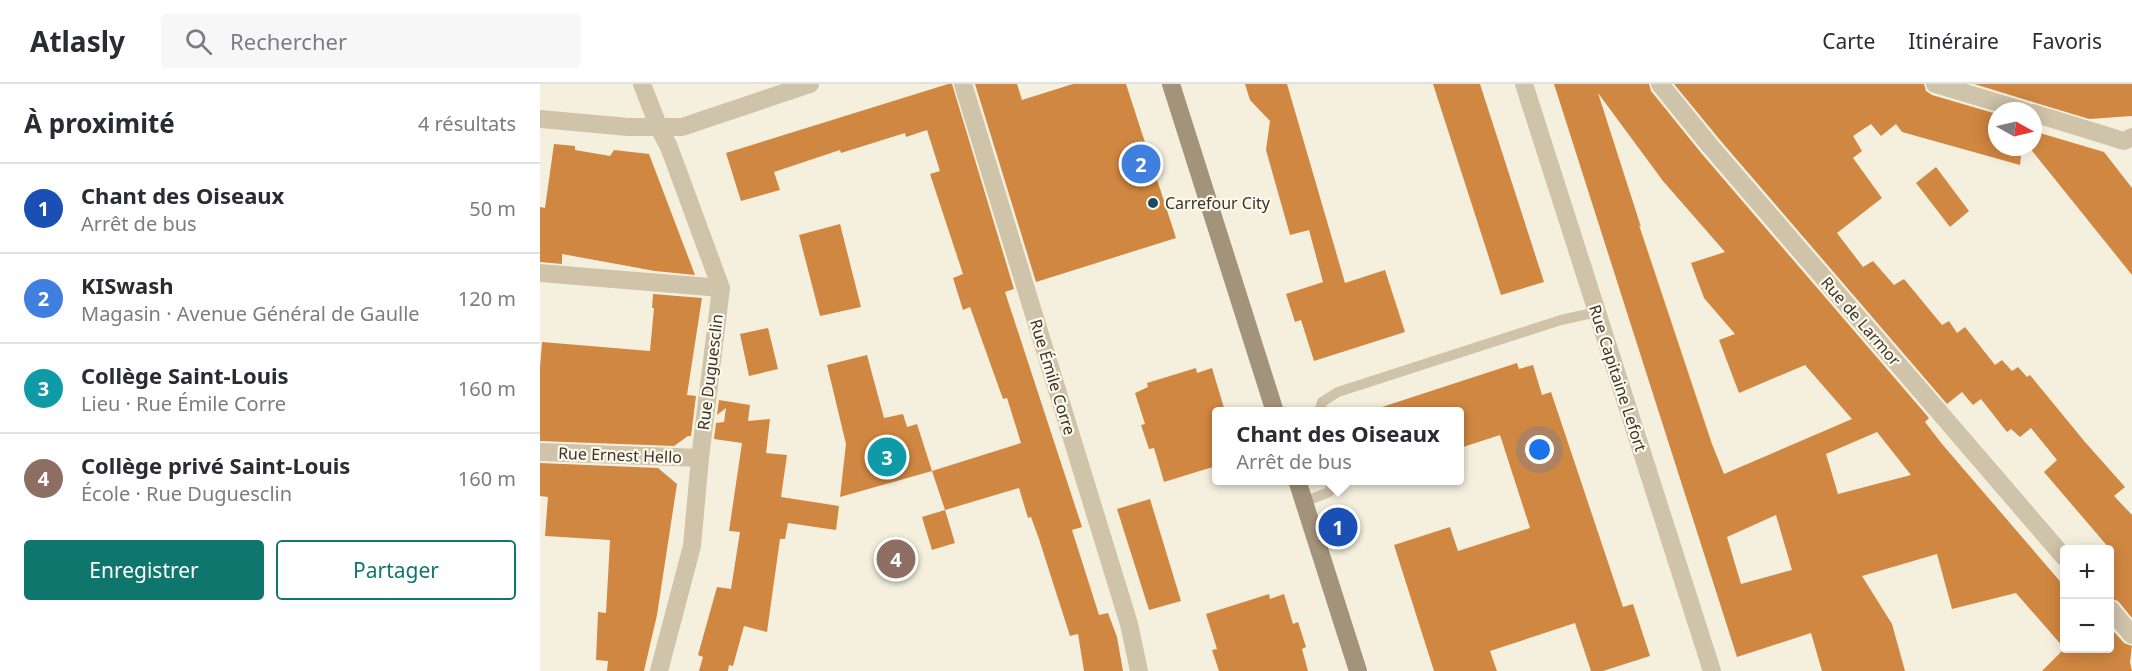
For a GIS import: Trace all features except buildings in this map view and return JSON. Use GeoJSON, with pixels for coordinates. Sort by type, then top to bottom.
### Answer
{"type":"FeatureCollection","features":[{"type":"Feature","properties":{"kind":"main road"},"geometry":{"type":"LineString","coordinates":[[1171,84],[1274,407]]}},
{"type":"Feature","properties":{"kind":"main road"},"geometry":{"type":"LineString","coordinates":[[1299,485],[1358,671]]}},
{"type":"Feature","properties":{"kind":"street","name":"Rue Duguesclin"},"geometry":{"type":"LineString","coordinates":[[642,84],[669,147],[721,288],[700,458],[692,546],[659,671]]}},
{"type":"Feature","properties":{"kind":"street"},"geometry":{"type":"LineString","coordinates":[[540,119],[628,128],[682,127],[810,84]]}},
{"type":"Feature","properties":{"kind":"street","name":"Rue Émile Corre"},"geometry":{"type":"LineString","coordinates":[[963,84],[1130,624],[1139,671]]}},
{"type":"Feature","properties":{"kind":"street","name":"Rue Capitaine Lefort"},"geometry":{"type":"LineString","coordinates":[[1524,84],[1712,671]]}},
{"type":"Feature","properties":{"kind":"street","name":"Rue de Larmor"},"geometry":{"type":"LineString","coordinates":[[1660,84],[1719,156],[2060,552]]}},
{"type":"Feature","properties":{"kind":"street"},"geometry":{"type":"LineString","coordinates":[[1935,84],[1995,102]]}},
{"type":"Feature","properties":{"kind":"street"},"geometry":{"type":"LineString","coordinates":[[2042,116],[2129,143]]}},
{"type":"Feature","properties":{"kind":"street"},"geometry":{"type":"LineString","coordinates":[[540,273],[721,288]]}},
{"type":"Feature","properties":{"kind":"street","name":"Rue Ernest Hello"},"geometry":{"type":"LineString","coordinates":[[540,452],[700,458]]}},
{"type":"Feature","properties":{"kind":"street"},"geometry":{"type":"LineString","coordinates":[[2114,615],[2132,635]]}},
{"type":"Feature","properties":{"kind":"lane"},"geometry":{"type":"LineString","coordinates":[[1320,407],[1322,402],[1338,392],[1561,320],[1597,312]]}},
{"type":"Feature","properties":{"kind":"lane"},"geometry":{"type":"LineString","coordinates":[[1304,502],[1329,492],[1331,485]]}},
{"type":"Feature","properties":{"kind":"place","name":"KISwash"},"geometry":{"type":"Point","coordinates":[1141,164]}},
{"type":"Feature","properties":{"kind":"place","name":"Carrefour City"},"geometry":{"type":"Point","coordinates":[1153,203]}},
{"type":"Feature","properties":{"kind":"place","name":"Collège Saint-Louis"},"geometry":{"type":"Point","coordinates":[887,457]}},
{"type":"Feature","properties":{"kind":"place","name":"Chant des Oiseaux"},"geometry":{"type":"Point","coordinates":[1338,527]}},
{"type":"Feature","properties":{"kind":"place","name":"Collège privé Saint-Louis"},"geometry":{"type":"Point","coordinates":[896,559]}}]}
